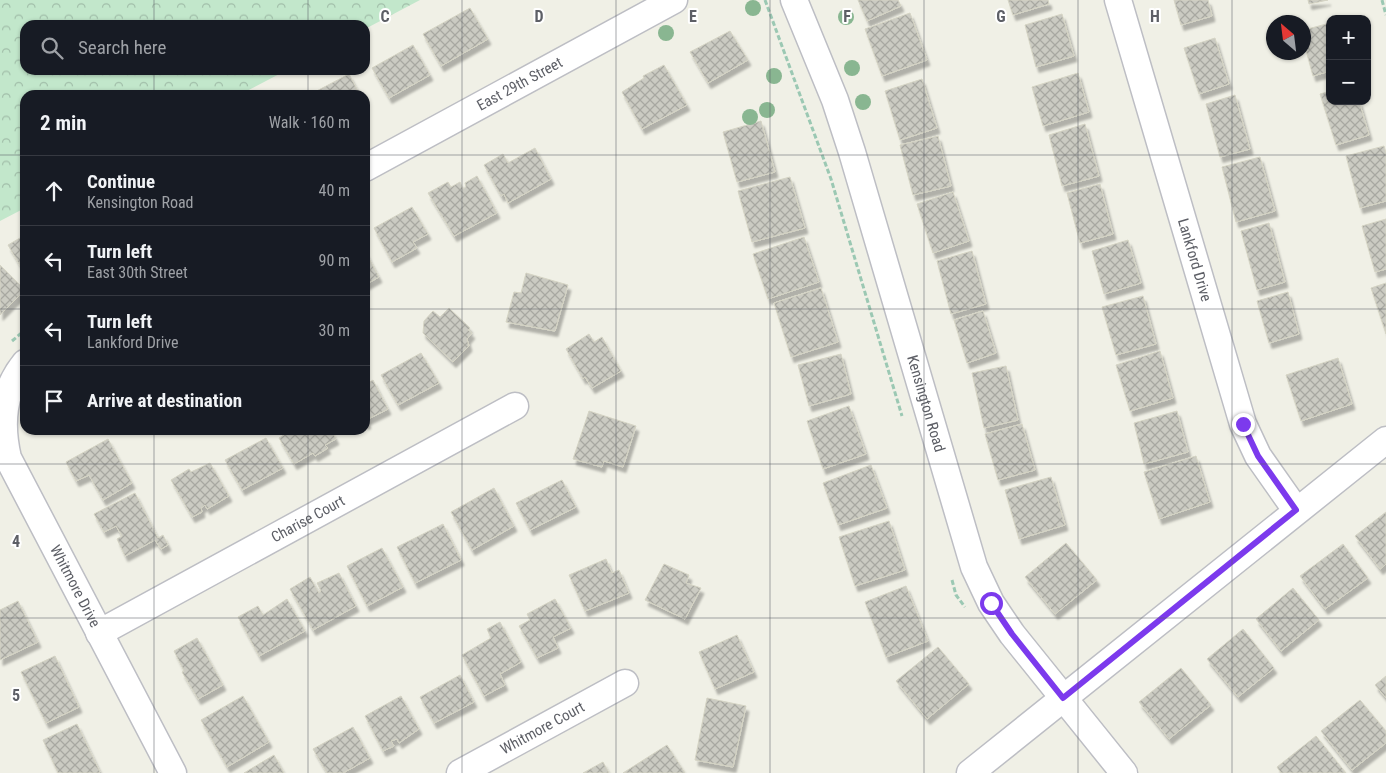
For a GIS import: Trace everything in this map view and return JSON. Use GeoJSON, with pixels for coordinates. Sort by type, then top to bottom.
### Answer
{"type":"FeatureCollection","features":[{"type":"Feature","properties":{"kind":"street","name":"East 29th Street"},"geometry":{"type":"LineString","coordinates":[[370,165],[674,0]]}},
{"type":"Feature","properties":{"kind":"street","name":"Kensington Road"},"geometry":{"type":"LineString","coordinates":[[794,0],[813,42],[846,135],[974,567],[991,603],[1012,634],[1124,773]]}},
{"type":"Feature","properties":{"kind":"street","name":"Lankford Drive"},"geometry":{"type":"LineString","coordinates":[[1118,0],[1243,424],[1258,456],[1296,510]]}},
{"type":"Feature","properties":{"kind":"street","name":"Whitmore Drive"},"geometry":{"type":"LineString","coordinates":[[20,372],[8,392],[3,414],[3,436],[8,458],[173,773]]}},
{"type":"Feature","properties":{"kind":"street","name":"Charise Court"},"geometry":{"type":"LineString","coordinates":[[99,632],[515,406]]}},
{"type":"Feature","properties":{"kind":"street"},"geometry":{"type":"LineString","coordinates":[[970,773],[1296,510],[1386,440]]}},
{"type":"Feature","properties":{"kind":"street","name":"Whitmore Court"},"geometry":{"type":"LineString","coordinates":[[460,773],[625,683]]}},
{"type":"Feature","properties":{"kind":"path"},"geometry":{"type":"LineString","coordinates":[[1382,0],[1386,14]]}},
{"type":"Feature","properties":{"kind":"green space"},"geometry":{"type":"Polygon","coordinates":[[[0,0],[420,0],[370,26],[370,20],[20,20],[20,75],[277,75],[249,90],[20,90],[20,211],[0,221],[0,0]]]}},
{"type":"Feature","properties":{"kind":"building"},"geometry":{"type":"Polygon","coordinates":[[[858,0],[898,0],[901,6],[867,21],[858,0]]]}},
{"type":"Feature","properties":{"kind":"building"},"geometry":{"type":"Polygon","coordinates":[[[1008,0],[1048,0],[1049,4],[1013,15],[1008,0]]]}},
{"type":"Feature","properties":{"kind":"building"},"geometry":{"type":"Polygon","coordinates":[[[1174,0],[1208,0],[1212,16],[1181,25],[1174,0]]]}},
{"type":"Feature","properties":{"kind":"building"},"geometry":{"type":"Polygon","coordinates":[[[1308,0],[1328,0],[1309,4],[1308,0]]]}},
{"type":"Feature","properties":{"kind":"building"},"geometry":{"type":"Polygon","coordinates":[[[470,8],[488,39],[441,66],[423,34],[470,8]]]}},
{"type":"Feature","properties":{"kind":"building"},"geometry":{"type":"Polygon","coordinates":[[[910,13],[927,60],[882,76],[865,29],[910,13]]]}},
{"type":"Feature","properties":{"kind":"building"},"geometry":{"type":"Polygon","coordinates":[[[1062,14],[1074,56],[1036,67],[1025,25],[1062,14]]]}},
{"type":"Feature","properties":{"kind":"building"},"geometry":{"type":"Polygon","coordinates":[[[1326,24],[1326,72],[1313,76],[1309,60],[1311,60],[1311,28],[1326,24]]]}},
{"type":"Feature","properties":{"kind":"building"},"geometry":{"type":"Polygon","coordinates":[[[730,31],[748,60],[708,83],[690,52],[730,31]]]}},
{"type":"Feature","properties":{"kind":"building"},"geometry":{"type":"Polygon","coordinates":[[[1215,38],[1229,84],[1199,94],[1184,48],[1215,38]]]}},
{"type":"Feature","properties":{"kind":"building"},"geometry":{"type":"Polygon","coordinates":[[[413,45],[430,75],[389,98],[372,68],[413,45]]]}},
{"type":"Feature","properties":{"kind":"building"},"geometry":{"type":"Polygon","coordinates":[[[664,65],[687,105],[642,129],[622,92],[644,78],[643,76],[664,65]]]}},
{"type":"Feature","properties":{"kind":"building"},"geometry":{"type":"Polygon","coordinates":[[[1078,73],[1089,112],[1043,126],[1032,87],[1078,73]]]}},
{"type":"Feature","properties":{"kind":"building"},"geometry":{"type":"Polygon","coordinates":[[[350,75],[357,90],[319,90],[350,75]]]}},
{"type":"Feature","properties":{"kind":"building"},"geometry":{"type":"Polygon","coordinates":[[[922,79],[937,128],[900,140],[885,91],[922,79]]]}},
{"type":"Feature","properties":{"kind":"building"},"geometry":{"type":"Polygon","coordinates":[[[1326,92],[1326,105],[1360,105],[1369,135],[1336,145],[1320,94],[1326,92]]]}},
{"type":"Feature","properties":{"kind":"building"},"geometry":{"type":"Polygon","coordinates":[[[1235,95],[1250,149],[1220,157],[1206,104],[1235,95]]]}},
{"type":"Feature","properties":{"kind":"building"},"geometry":{"type":"Polygon","coordinates":[[[761,121],[775,172],[737,182],[723,132],[761,121]]]}},
{"type":"Feature","properties":{"kind":"building"},"geometry":{"type":"Polygon","coordinates":[[[1085,124],[1099,176],[1062,186],[1049,135],[1085,124]]]}},
{"type":"Feature","properties":{"kind":"building"},"geometry":{"type":"Polygon","coordinates":[[[938,136],[951,186],[913,195],[900,145],[938,136]]]}},
{"type":"Feature","properties":{"kind":"building"},"geometry":{"type":"Polygon","coordinates":[[[1384,146],[1386,153],[1386,201],[1360,208],[1346,156],[1384,146]]]}},
{"type":"Feature","properties":{"kind":"building"},"geometry":{"type":"Polygon","coordinates":[[[535,148],[551,179],[508,203],[504,194],[501,196],[484,165],[503,154],[508,163],[535,148]]]}},
{"type":"Feature","properties":{"kind":"building"},"geometry":{"type":"Polygon","coordinates":[[[1260,157],[1275,211],[1236,222],[1222,167],[1260,157]]]}},
{"type":"Feature","properties":{"kind":"building"},"geometry":{"type":"Polygon","coordinates":[[[477,176],[497,213],[454,236],[428,193],[448,182],[451,187],[460,182],[463,189],[466,187],[465,183],[477,176]]]}},
{"type":"Feature","properties":{"kind":"building"},"geometry":{"type":"Polygon","coordinates":[[[790,177],[805,228],[752,242],[738,191],[790,177]]]}},
{"type":"Feature","properties":{"kind":"building"},"geometry":{"type":"Polygon","coordinates":[[[1100,184],[1113,234],[1080,243],[1067,193],[1100,184]]]}},
{"type":"Feature","properties":{"kind":"building"},"geometry":{"type":"Polygon","coordinates":[[[953,192],[969,241],[933,253],[917,204],[953,192]]]}},
{"type":"Feature","properties":{"kind":"building"},"geometry":{"type":"Polygon","coordinates":[[[412,207],[428,234],[413,242],[417,248],[392,262],[374,228],[412,207]]]}},
{"type":"Feature","properties":{"kind":"building"},"geometry":{"type":"Polygon","coordinates":[[[1386,219],[1386,269],[1375,272],[1362,226],[1386,219]]]}},
{"type":"Feature","properties":{"kind":"building"},"geometry":{"type":"Polygon","coordinates":[[[1269,223],[1285,282],[1257,290],[1241,231],[1269,223]]]}},
{"type":"Feature","properties":{"kind":"building"},"geometry":{"type":"Polygon","coordinates":[[[804,237],[819,282],[768,299],[753,254],[804,237]]]}},
{"type":"Feature","properties":{"kind":"building"},"geometry":{"type":"Polygon","coordinates":[[[20,238],[20,265],[8,245],[20,238]]]}},
{"type":"Feature","properties":{"kind":"building"},"geometry":{"type":"Polygon","coordinates":[[[1128,240],[1141,283],[1104,294],[1092,251],[1128,240]]]}},
{"type":"Feature","properties":{"kind":"building"},"geometry":{"type":"Polygon","coordinates":[[[972,251],[986,304],[951,314],[937,261],[972,251]]]}},
{"type":"Feature","properties":{"kind":"building"},"geometry":{"type":"Polygon","coordinates":[[[370,260],[379,277],[370,282],[370,260]]]}},
{"type":"Feature","properties":{"kind":"building"},"geometry":{"type":"Polygon","coordinates":[[[0,265],[20,285],[20,295],[0,315],[0,265]]]}},
{"type":"Feature","properties":{"kind":"building"},"geometry":{"type":"Polygon","coordinates":[[[526,273],[568,285],[555,331],[506,322],[514,292],[521,293],[526,273]]]}},
{"type":"Feature","properties":{"kind":"building"},"geometry":{"type":"Polygon","coordinates":[[[1386,283],[1386,334],[1371,288],[1386,283]]]}},
{"type":"Feature","properties":{"kind":"building"},"geometry":{"type":"Polygon","coordinates":[[[821,288],[838,342],[791,357],[774,303],[821,288]]]}},
{"type":"Feature","properties":{"kind":"building"},"geometry":{"type":"Polygon","coordinates":[[[1288,292],[1299,334],[1269,343],[1257,301],[1288,292]]]}},
{"type":"Feature","properties":{"kind":"building"},"geometry":{"type":"Polygon","coordinates":[[[1143,296],[1156,344],[1116,355],[1102,307],[1143,296]]]}},
{"type":"Feature","properties":{"kind":"building"},"geometry":{"type":"Polygon","coordinates":[[[449,308],[470,328],[468,330],[472,333],[467,339],[469,346],[453,362],[423,333],[424,321],[433,311],[440,317],[449,308]]]}},
{"type":"Feature","properties":{"kind":"building"},"geometry":{"type":"Polygon","coordinates":[[[983,311],[996,353],[967,363],[954,320],[983,311]]]}},
{"type":"Feature","properties":{"kind":"building"},"geometry":{"type":"Polygon","coordinates":[[[589,334],[594,342],[602,337],[621,371],[592,388],[585,377],[583,379],[566,349],[589,334]]]}},
{"type":"Feature","properties":{"kind":"building"},"geometry":{"type":"Polygon","coordinates":[[[1160,351],[1173,398],[1130,411],[1116,365],[1160,351]]]}},
{"type":"Feature","properties":{"kind":"building"},"geometry":{"type":"Polygon","coordinates":[[[421,353],[439,383],[398,405],[381,375],[421,353]]]}},
{"type":"Feature","properties":{"kind":"building"},"geometry":{"type":"Polygon","coordinates":[[[841,354],[851,394],[809,406],[798,365],[841,354]]]}},
{"type":"Feature","properties":{"kind":"building"},"geometry":{"type":"Polygon","coordinates":[[[1338,358],[1352,404],[1301,421],[1286,375],[1338,358]]]}},
{"type":"Feature","properties":{"kind":"building"},"geometry":{"type":"Polygon","coordinates":[[[1006,366],[1018,420],[984,428],[972,373],[1006,366]]]}},
{"type":"Feature","properties":{"kind":"building"},"geometry":{"type":"Polygon","coordinates":[[[373,380],[388,409],[370,418],[370,382],[373,380]]]}},
{"type":"Feature","properties":{"kind":"building"},"geometry":{"type":"Polygon","coordinates":[[[849,406],[866,454],[823,469],[807,421],[849,406]]]}},
{"type":"Feature","properties":{"kind":"building"},"geometry":{"type":"Polygon","coordinates":[[[589,411],[636,426],[623,467],[604,461],[602,467],[573,459],[589,411]]]}},
{"type":"Feature","properties":{"kind":"building"},"geometry":{"type":"Polygon","coordinates":[[[1177,411],[1188,452],[1144,464],[1134,423],[1177,411]]]}},
{"type":"Feature","properties":{"kind":"building"},"geometry":{"type":"Polygon","coordinates":[[[1022,424],[1035,470],[998,480],[985,434],[1022,424]]]}},
{"type":"Feature","properties":{"kind":"building"},"geometry":{"type":"Polygon","coordinates":[[[284,435],[334,435],[336,439],[325,445],[328,448],[315,456],[313,453],[294,464],[279,438],[284,435]]]}},
{"type":"Feature","properties":{"kind":"building"},"geometry":{"type":"Polygon","coordinates":[[[266,438],[283,468],[242,490],[225,460],[266,438]]]}},
{"type":"Feature","properties":{"kind":"building"},"geometry":{"type":"Polygon","coordinates":[[[108,439],[132,483],[103,500],[89,475],[76,481],[66,462],[108,439]]]}},
{"type":"Feature","properties":{"kind":"building"},"geometry":{"type":"Polygon","coordinates":[[[1196,456],[1210,502],[1159,519],[1144,472],[1196,456]]]}},
{"type":"Feature","properties":{"kind":"building"},"geometry":{"type":"Polygon","coordinates":[[[210,463],[229,496],[207,509],[205,505],[201,508],[202,512],[192,517],[171,480],[189,469],[191,472],[210,463]]]}},
{"type":"Feature","properties":{"kind":"building"},"geometry":{"type":"Polygon","coordinates":[[[871,465],[887,508],[838,525],[823,483],[871,465]]]}},
{"type":"Feature","properties":{"kind":"building"},"geometry":{"type":"Polygon","coordinates":[[[1051,477],[1065,525],[1019,539],[1005,490],[1051,477]]]}},
{"type":"Feature","properties":{"kind":"building"},"geometry":{"type":"Polygon","coordinates":[[[562,480],[576,507],[530,530],[516,503],[562,480]]]}},
{"type":"Feature","properties":{"kind":"building"},"geometry":{"type":"Polygon","coordinates":[[[494,488],[514,526],[472,550],[451,512],[494,488]]]}},
{"type":"Feature","properties":{"kind":"building"},"geometry":{"type":"Polygon","coordinates":[[[135,493],[158,538],[163,535],[168,545],[161,549],[155,540],[125,556],[117,539],[122,536],[116,526],[104,532],[94,514],[135,493]]]}},
{"type":"Feature","properties":{"kind":"building"},"geometry":{"type":"Polygon","coordinates":[[[1386,512],[1386,564],[1380,569],[1355,536],[1386,512]]]}},
{"type":"Feature","properties":{"kind":"building"},"geometry":{"type":"Polygon","coordinates":[[[889,521],[905,570],[855,586],[839,537],[889,521]]]}},
{"type":"Feature","properties":{"kind":"building"},"geometry":{"type":"Polygon","coordinates":[[[443,524],[461,560],[415,583],[397,547],[443,524]]]}},
{"type":"Feature","properties":{"kind":"building"},"geometry":{"type":"Polygon","coordinates":[[[1066,543],[1097,580],[1055,614],[1025,577],[1066,543]]]}},
{"type":"Feature","properties":{"kind":"building"},"geometry":{"type":"Polygon","coordinates":[[[1343,544],[1368,578],[1325,609],[1300,576],[1343,544]]]}},
{"type":"Feature","properties":{"kind":"building"},"geometry":{"type":"Polygon","coordinates":[[[382,548],[403,587],[367,606],[347,566],[382,548]]]}},
{"type":"Feature","properties":{"kind":"building"},"geometry":{"type":"Polygon","coordinates":[[[606,559],[612,573],[619,570],[629,593],[585,611],[569,575],[606,559]]]}},
{"type":"Feature","properties":{"kind":"building"},"geometry":{"type":"Polygon","coordinates":[[[664,564],[689,575],[686,583],[701,588],[685,619],[645,600],[664,564]]]}},
{"type":"Feature","properties":{"kind":"building"},"geometry":{"type":"Polygon","coordinates":[[[339,573],[356,606],[313,630],[290,589],[310,577],[319,593],[321,591],[317,583],[339,573]]]}},
{"type":"Feature","properties":{"kind":"building"},"geometry":{"type":"Polygon","coordinates":[[[906,586],[928,641],[886,657],[865,602],[906,586]]]}},
{"type":"Feature","properties":{"kind":"building"},"geometry":{"type":"Polygon","coordinates":[[[1293,588],[1319,620],[1281,651],[1256,619],[1293,588]]]}},
{"type":"Feature","properties":{"kind":"building"},"geometry":{"type":"Polygon","coordinates":[[[287,599],[305,631],[259,656],[238,617],[258,606],[263,615],[287,599]]]}},
{"type":"Feature","properties":{"kind":"building"},"geometry":{"type":"Polygon","coordinates":[[[555,599],[571,628],[553,637],[558,648],[537,658],[519,626],[530,620],[527,614],[555,599]]]}},
{"type":"Feature","properties":{"kind":"building"},"geometry":{"type":"Polygon","coordinates":[[[18,601],[38,642],[0,660],[0,610],[18,601]]]}},
{"type":"Feature","properties":{"kind":"building"},"geometry":{"type":"Polygon","coordinates":[[[500,622],[521,662],[500,674],[505,685],[484,696],[462,655],[491,638],[487,629],[500,622]]]}},
{"type":"Feature","properties":{"kind":"building"},"geometry":{"type":"Polygon","coordinates":[[[1243,629],[1274,668],[1238,697],[1207,659],[1243,629]]]}},
{"type":"Feature","properties":{"kind":"building"},"geometry":{"type":"Polygon","coordinates":[[[737,635],[754,672],[715,689],[699,652],[737,635]]]}},
{"type":"Feature","properties":{"kind":"building"},"geometry":{"type":"Polygon","coordinates":[[[197,638],[223,685],[198,699],[182,672],[184,671],[174,651],[197,638]]]}},
{"type":"Feature","properties":{"kind":"building"},"geometry":{"type":"Polygon","coordinates":[[[938,647],[969,684],[927,719],[896,681],[938,647]]]}},
{"type":"Feature","properties":{"kind":"building"},"geometry":{"type":"Polygon","coordinates":[[[55,656],[79,707],[46,723],[21,672],[55,656]]]}},
{"type":"Feature","properties":{"kind":"building"},"geometry":{"type":"Polygon","coordinates":[[[1181,668],[1211,705],[1169,739],[1139,702],[1181,668]]]}},
{"type":"Feature","properties":{"kind":"building"},"geometry":{"type":"Polygon","coordinates":[[[460,675],[474,702],[434,723],[420,697],[460,675]]]}},
{"type":"Feature","properties":{"kind":"building"},"geometry":{"type":"Polygon","coordinates":[[[1386,676],[1386,698],[1375,685],[1386,676]]]}},
{"type":"Feature","properties":{"kind":"building"},"geometry":{"type":"Polygon","coordinates":[[[243,696],[269,742],[227,767],[201,720],[243,696]]]}},
{"type":"Feature","properties":{"kind":"building"},"geometry":{"type":"Polygon","coordinates":[[[401,696],[419,729],[399,743],[397,739],[391,741],[394,746],[383,751],[365,716],[401,696]]]}},
{"type":"Feature","properties":{"kind":"building"},"geometry":{"type":"Polygon","coordinates":[[[707,698],[746,706],[733,767],[695,760],[707,698]]]}},
{"type":"Feature","properties":{"kind":"building"},"geometry":{"type":"Polygon","coordinates":[[[1360,700],[1386,731],[1386,743],[1352,770],[1321,731],[1360,700]]]}},
{"type":"Feature","properties":{"kind":"building"},"geometry":{"type":"Polygon","coordinates":[[[77,724],[99,773],[58,773],[43,740],[77,724]]]}},
{"type":"Feature","properties":{"kind":"building"},"geometry":{"type":"Polygon","coordinates":[[[353,727],[370,758],[343,773],[327,773],[313,749],[353,727]]]}},
{"type":"Feature","properties":{"kind":"building"},"geometry":{"type":"Polygon","coordinates":[[[1316,736],[1346,773],[1281,773],[1277,767],[1316,736]]]}},
{"type":"Feature","properties":{"kind":"building"},"geometry":{"type":"Polygon","coordinates":[[[667,745],[685,773],[623,773],[667,745]]]}},
{"type":"Feature","properties":{"kind":"building"},"geometry":{"type":"Polygon","coordinates":[[[274,755],[284,773],[244,773],[274,755]]]}},
{"type":"Feature","properties":{"kind":"building"},"geometry":{"type":"Polygon","coordinates":[[[603,762],[609,773],[583,773],[603,762]]]}},
{"type":"Feature","properties":{"kind":"route"},"geometry":{"type":"LineString","coordinates":[[991,603],[1012,634],[1063,698],[1296,510],[1277,486],[1258,456],[1243,424]]}}]}
